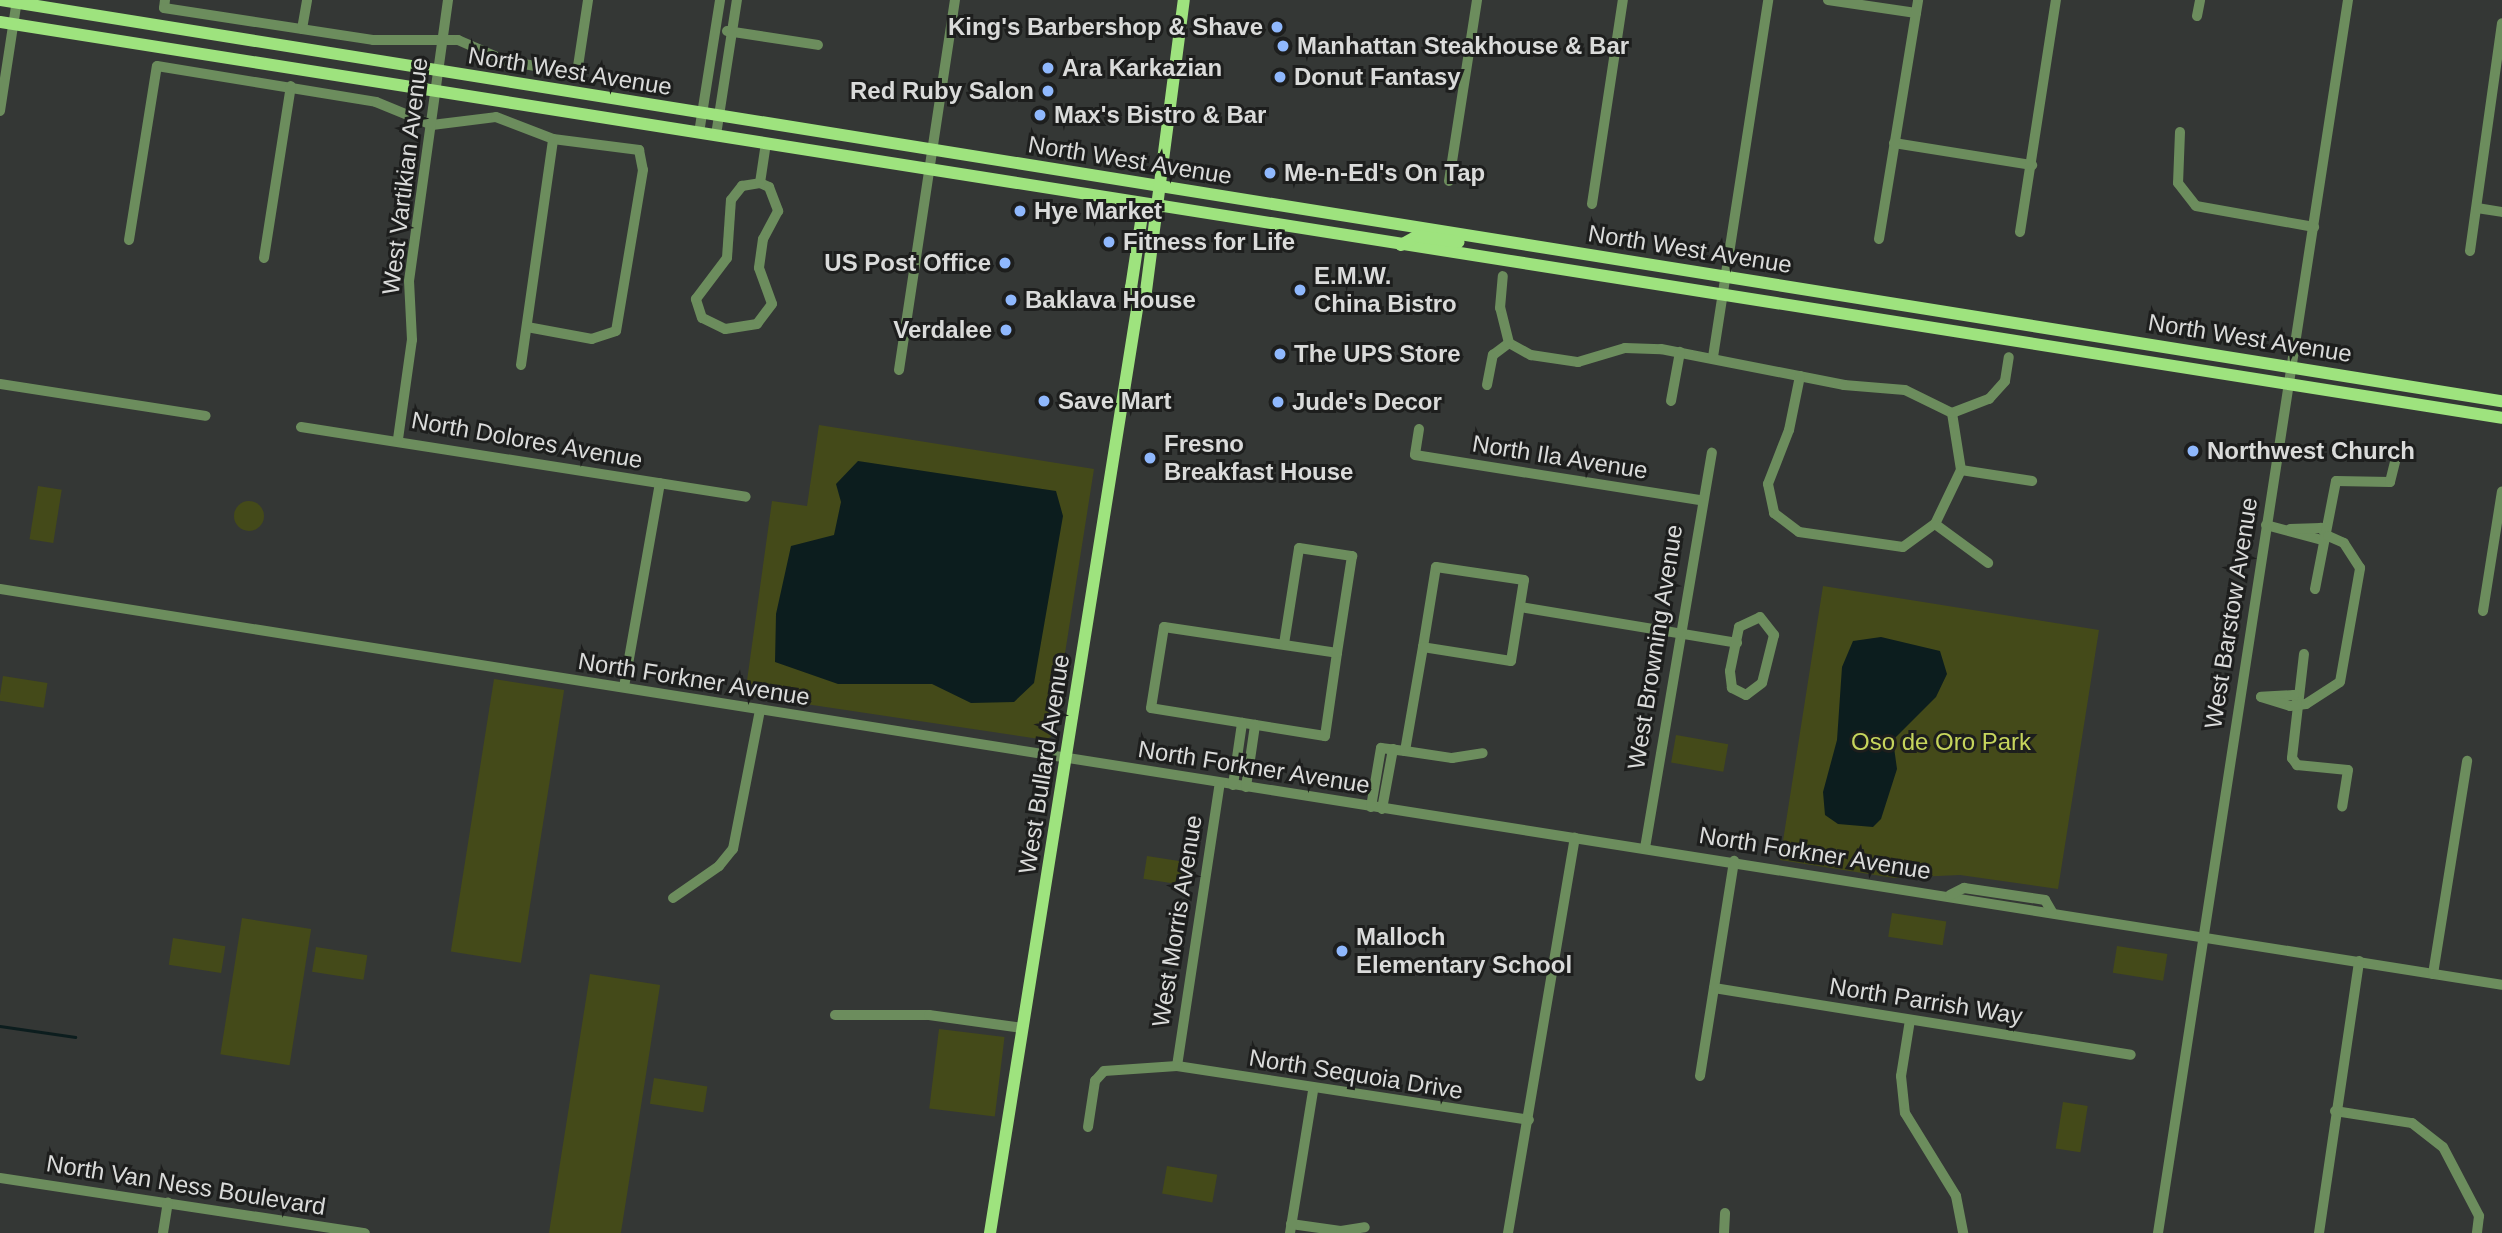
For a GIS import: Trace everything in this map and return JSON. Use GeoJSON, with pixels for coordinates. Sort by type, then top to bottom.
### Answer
{"type":"FeatureCollection","features":[{"type":"Feature","properties":{"kind":"main road","name":"West Bullard Avenue"},"geometry":{"type":"LineString","coordinates":[[990,1233],[1138,303],[1131,288],[1142,215],[1153,205],[1157,186],[1184,0]]}},
{"type":"Feature","properties":{"kind":"main road","name":"North West Avenue"},"geometry":{"type":"LineString","coordinates":[[0,1],[16,1],[718,117],[2291,365],[2502,401]]}},
{"type":"Feature","properties":{"kind":"main road","name":"North West Avenue"},"geometry":{"type":"LineString","coordinates":[[7,23],[2502,418]]}},
{"type":"Feature","properties":{"kind":"main road"},"geometry":{"type":"LineString","coordinates":[[1401,245],[1417,236],[1574,252]]}},
{"type":"Feature","properties":{"kind":"street"},"geometry":{"type":"LineString","coordinates":[[302,29],[307,0]]}},
{"type":"Feature","properties":{"kind":"street","name":"West Vartikian Avenue"},"geometry":{"type":"LineString","coordinates":[[398,439],[412,340],[409,281],[448,0]]}},
{"type":"Feature","properties":{"kind":"street"},"geometry":{"type":"LineString","coordinates":[[165,4],[373,40],[442,38],[506,61],[577,73],[588,0]]}},
{"type":"Feature","properties":{"kind":"street"},"geometry":{"type":"LineString","coordinates":[[699,133],[720,0]]}},
{"type":"Feature","properties":{"kind":"street"},"geometry":{"type":"LineString","coordinates":[[716,135],[737,0]]}},
{"type":"Feature","properties":{"kind":"street"},"geometry":{"type":"LineString","coordinates":[[899,370],[955,0]]}},
{"type":"Feature","properties":{"kind":"street"},"geometry":{"type":"LineString","coordinates":[[1449,181],[1477,0]]}},
{"type":"Feature","properties":{"kind":"street"},"geometry":{"type":"LineString","coordinates":[[1592,204],[1623,0]]}},
{"type":"Feature","properties":{"kind":"street"},"geometry":{"type":"LineString","coordinates":[[1713,357],[1720,294],[1768,0]]}},
{"type":"Feature","properties":{"kind":"street"},"geometry":{"type":"LineString","coordinates":[[1828,0],[1916,13]]}},
{"type":"Feature","properties":{"kind":"street"},"geometry":{"type":"LineString","coordinates":[[1879,239],[1918,0]]}},
{"type":"Feature","properties":{"kind":"street"},"geometry":{"type":"LineString","coordinates":[[2020,232],[2056,0]]}},
{"type":"Feature","properties":{"kind":"street"},"geometry":{"type":"LineString","coordinates":[[2197,16],[2200,0]]}},
{"type":"Feature","properties":{"kind":"street","name":"West Barstow Avenue"},"geometry":{"type":"LineString","coordinates":[[2158,1233],[2348,0]]}},
{"type":"Feature","properties":{"kind":"street"},"geometry":{"type":"LineString","coordinates":[[0,111],[7,23],[16,1]]}},
{"type":"Feature","properties":{"kind":"street"},"geometry":{"type":"LineString","coordinates":[[2470,251],[2502,23]]}},
{"type":"Feature","properties":{"kind":"street"},"geometry":{"type":"LineString","coordinates":[[715,30],[818,45]]}},
{"type":"Feature","properties":{"kind":"street"},"geometry":{"type":"LineString","coordinates":[[129,240],[157,66],[376,102],[432,125],[496,117],[553,139],[639,150],[643,170],[616,331],[593,338],[527,327]]}},
{"type":"Feature","properties":{"kind":"street"},"geometry":{"type":"LineString","coordinates":[[264,258],[291,86]]}},
{"type":"Feature","properties":{"kind":"street"},"geometry":{"type":"LineString","coordinates":[[2180,132],[2178,183],[2196,206],[2314,227]]}},
{"type":"Feature","properties":{"kind":"street"},"geometry":{"type":"LineString","coordinates":[[521,365],[553,139]]}},
{"type":"Feature","properties":{"kind":"street"},"geometry":{"type":"LineString","coordinates":[[760,183],[766,143]]}},
{"type":"Feature","properties":{"kind":"street"},"geometry":{"type":"LineString","coordinates":[[1895,144],[2032,165]]}},
{"type":"Feature","properties":{"kind":"street"},"geometry":{"type":"LineString","coordinates":[[760,183],[776,197],[778,211],[764,239],[759,268],[772,304],[757,324],[725,329],[702,318],[696,299],[727,258],[731,200],[742,186],[760,183]]}},
{"type":"Feature","properties":{"kind":"street"},"geometry":{"type":"LineString","coordinates":[[2477,208],[2502,212]]}},
{"type":"Feature","properties":{"kind":"street"},"geometry":{"type":"LineString","coordinates":[[1503,276],[1500,308],[1509,343],[1531,355],[1578,362],[1625,348],[1680,352],[1800,376],[1905,390],[1952,413],[1989,399],[2005,381],[2008,357]]}},
{"type":"Feature","properties":{"kind":"street"},"geometry":{"type":"LineString","coordinates":[[1487,385],[1493,355],[1509,343]]}},
{"type":"Feature","properties":{"kind":"street"},"geometry":{"type":"LineString","coordinates":[[1671,401],[1680,352]]}},
{"type":"Feature","properties":{"kind":"street"},"geometry":{"type":"LineString","coordinates":[[1800,376],[1768,484],[1774,513],[1799,532],[1903,547],[1935,524],[1961,470],[1952,413]]}},
{"type":"Feature","properties":{"kind":"street"},"geometry":{"type":"LineString","coordinates":[[0,384],[206,416]]}},
{"type":"Feature","properties":{"kind":"street","name":"North Dolores Avenue"},"geometry":{"type":"LineString","coordinates":[[301,427],[398,439],[746,497]]}},
{"type":"Feature","properties":{"kind":"street","name":"North Ila Avenue"},"geometry":{"type":"LineString","coordinates":[[1419,429],[1415,455],[1699,500]]}},
{"type":"Feature","properties":{"kind":"street"},"geometry":{"type":"LineString","coordinates":[[2315,589],[2328,536],[2337,479],[2390,482],[2398,449]]}},
{"type":"Feature","properties":{"kind":"street","name":"West Browning Avenue"},"geometry":{"type":"LineString","coordinates":[[1645,848],[1699,500],[1712,453]]}},
{"type":"Feature","properties":{"kind":"street"},"geometry":{"type":"LineString","coordinates":[[1961,470],[2032,481]]}},
{"type":"Feature","properties":{"kind":"street"},"geometry":{"type":"LineString","coordinates":[[624,687],[660,483]]}},
{"type":"Feature","properties":{"kind":"street"},"geometry":{"type":"LineString","coordinates":[[2483,611],[2502,491]]}},
{"type":"Feature","properties":{"kind":"street"},"geometry":{"type":"LineString","coordinates":[[1935,524],[1988,563]]}},
{"type":"Feature","properties":{"kind":"street"},"geometry":{"type":"LineString","coordinates":[[2240,694],[2261,697],[2281,693],[2300,704],[2333,693],[2347,663],[2360,568],[2344,543],[2328,536],[2266,525]]}},
{"type":"Feature","properties":{"kind":"street"},"geometry":{"type":"LineString","coordinates":[[1284,644],[1298,548],[1352,556],[1325,736],[1151,708],[1164,627],[1337,653]]}},
{"type":"Feature","properties":{"kind":"street"},"geometry":{"type":"LineString","coordinates":[[1377,808],[1423,647],[1436,567],[1524,580],[1511,661],[1423,647]]}},
{"type":"Feature","properties":{"kind":"street","name":"North Forkner Avenue"},"geometry":{"type":"LineString","coordinates":[[0,589],[1377,808],[2203,934],[2502,985]]}},
{"type":"Feature","properties":{"kind":"street"},"geometry":{"type":"LineString","coordinates":[[1520,607],[1737,643]]}},
{"type":"Feature","properties":{"kind":"street"},"geometry":{"type":"LineString","coordinates":[[1746,619],[1773,626],[1762,682],[1752,694],[1737,692],[1729,682],[1737,643],[1746,619]]}},
{"type":"Feature","properties":{"kind":"street"},"geometry":{"type":"LineString","coordinates":[[2304,654],[2294,763],[2346,768],[2342,807]]}},
{"type":"Feature","properties":{"kind":"street"},"geometry":{"type":"LineString","coordinates":[[673,898],[719,866],[733,849],[760,710]]}},
{"type":"Feature","properties":{"kind":"street"},"geometry":{"type":"LineString","coordinates":[[1233,785],[1242,723]]}},
{"type":"Feature","properties":{"kind":"street"},"geometry":{"type":"LineString","coordinates":[[1246,787],[1255,725]]}},
{"type":"Feature","properties":{"kind":"street"},"geometry":{"type":"LineString","coordinates":[[1393,749],[1452,758],[1483,753]]}},
{"type":"Feature","properties":{"kind":"street"},"geometry":{"type":"LineString","coordinates":[[2433,974],[2467,761]]}},
{"type":"Feature","properties":{"kind":"street","name":"West Morris Avenue"},"geometry":{"type":"LineString","coordinates":[[1177,1066],[1220,783]]}},
{"type":"Feature","properties":{"kind":"street"},"geometry":{"type":"LineString","coordinates":[[1508,1233],[1529,1121],[1574,838]]}},
{"type":"Feature","properties":{"kind":"street"},"geometry":{"type":"LineString","coordinates":[[1700,1076],[1734,861]]}},
{"type":"Feature","properties":{"kind":"street"},"geometry":{"type":"LineString","coordinates":[[2319,1233],[2359,961]]}},
{"type":"Feature","properties":{"kind":"street","name":"North Parrish Way"},"geometry":{"type":"LineString","coordinates":[[1714,988],[2131,1055]]}},
{"type":"Feature","properties":{"kind":"street"},"geometry":{"type":"LineString","coordinates":[[835,1014],[929,1015],[1023,1028]]}},
{"type":"Feature","properties":{"kind":"street"},"geometry":{"type":"LineString","coordinates":[[1910,1020],[1901,1076],[1905,1113],[1956,1196],[1963,1233]]}},
{"type":"Feature","properties":{"kind":"street","name":"North Sequoia Drive"},"geometry":{"type":"LineString","coordinates":[[1088,1127],[1095,1081],[1104,1071],[1177,1066],[1313,1091],[1529,1121]]}},
{"type":"Feature","properties":{"kind":"street"},"geometry":{"type":"LineString","coordinates":[[1313,1091],[1290,1229],[1341,1231],[1366,1227]]}},
{"type":"Feature","properties":{"kind":"street"},"geometry":{"type":"LineString","coordinates":[[2335,1111],[2412,1123],[2443,1147],[2479,1216],[2477,1233]]}},
{"type":"Feature","properties":{"kind":"street","name":"North Van Ness Boulevard"},"geometry":{"type":"LineString","coordinates":[[0,1178],[365,1233]]}},
{"type":"Feature","properties":{"kind":"street"},"geometry":{"type":"LineString","coordinates":[[163,1233],[168,1202]]}},
{"type":"Feature","properties":{"kind":"street"},"geometry":{"type":"LineString","coordinates":[[1724,1233],[1725,1213]]}},
{"type":"Feature","properties":{"kind":"green space"},"geometry":{"type":"Polygon","coordinates":[[[819,425],[1094,469],[1052,736],[1046,740],[745,695],[772,501],[807,506],[819,425]]]}},
{"type":"Feature","properties":{"kind":"green space"},"geometry":{"type":"Polygon","coordinates":[[[38,486],[62,490],[53,543],[30,539],[38,486]]]}},
{"type":"Feature","properties":{"kind":"green space"},"geometry":{"type":"Polygon","coordinates":[[[249,501],[260,505],[264,516],[260,527],[249,531],[238,527],[234,516],[238,505],[249,501]]]}},
{"type":"Feature","properties":{"kind":"green space","name":"Oso de Oro Park"},"geometry":{"type":"Polygon","coordinates":[[[1823,586],[2099,630],[2058,889],[1960,875],[1894,878],[1780,860],[1823,586]]]}},
{"type":"Feature","properties":{"kind":"green space"},"geometry":{"type":"Polygon","coordinates":[[[3,676],[47,683],[44,708],[0,701],[3,676]]]}},
{"type":"Feature","properties":{"kind":"green space"},"geometry":{"type":"Polygon","coordinates":[[[494,679],[564,690],[521,963],[451,952],[494,679]]]}},
{"type":"Feature","properties":{"kind":"green space"},"geometry":{"type":"Polygon","coordinates":[[[1676,735],[1728,744],[1723,772],[1671,763],[1676,735]]]}},
{"type":"Feature","properties":{"kind":"green space"},"geometry":{"type":"Polygon","coordinates":[[[1147,856],[1193,863],[1190,886],[1143,879],[1147,856]]]}},
{"type":"Feature","properties":{"kind":"green space"},"geometry":{"type":"Polygon","coordinates":[[[1892,913],[1946,922],[1943,945],[1888,937],[1892,913]]]}},
{"type":"Feature","properties":{"kind":"green space"},"geometry":{"type":"Polygon","coordinates":[[[242,918],[311,929],[290,1065],[220,1054],[242,918]]]}},
{"type":"Feature","properties":{"kind":"green space"},"geometry":{"type":"Polygon","coordinates":[[[173,938],[225,946],[221,973],[169,965],[173,938]]]}},
{"type":"Feature","properties":{"kind":"green space"},"geometry":{"type":"Polygon","coordinates":[[[2117,946],[2167,954],[2163,981],[2113,973],[2117,946]]]}},
{"type":"Feature","properties":{"kind":"green space"},"geometry":{"type":"Polygon","coordinates":[[[316,947],[367,955],[363,980],[312,972],[316,947]]]}},
{"type":"Feature","properties":{"kind":"green space"},"geometry":{"type":"Polygon","coordinates":[[[590,974],[660,985],[621,1233],[549,1233],[590,974]]]}},
{"type":"Feature","properties":{"kind":"green space"},"geometry":{"type":"Polygon","coordinates":[[[939,1029],[1005,1037],[995,1116],[929,1108],[939,1029]]]}},
{"type":"Feature","properties":{"kind":"green space"},"geometry":{"type":"Polygon","coordinates":[[[654,1078],[707,1086],[703,1112],[650,1104],[654,1078]]]}},
{"type":"Feature","properties":{"kind":"green space"},"geometry":{"type":"Polygon","coordinates":[[[2063,1102],[2088,1106],[2080,1152],[2056,1148],[2063,1102]]]}},
{"type":"Feature","properties":{"kind":"green space"},"geometry":{"type":"Polygon","coordinates":[[[1167,1166],[1217,1175],[1212,1202],[1162,1194],[1167,1166]]]}},
{"type":"Feature","properties":{"kind":"shaded area"},"geometry":{"type":"Polygon","coordinates":[[[858,461],[1056,491],[1063,516],[1034,683],[1014,702],[971,703],[932,684],[838,684],[775,662],[776,614],[791,546],[834,535],[841,502],[836,484],[858,461]]]}},
{"type":"Feature","properties":{"kind":"shaded area"},"geometry":{"type":"Polygon","coordinates":[[[1881,637],[1940,651],[1947,674],[1936,697],[1893,740],[1897,769],[1881,819],[1873,827],[1838,824],[1825,815],[1823,792],[1837,740],[1842,667],[1853,641],[1881,637]]]}},
{"type":"Feature","properties":{"kind":"waterway"},"geometry":{"type":"LineString","coordinates":[[0,1026],[75,1037]]}},
{"type":"Feature","properties":{"kind":"place","name":"King's Barbershop & Shave"},"geometry":{"type":"Point","coordinates":[1277,27]}},
{"type":"Feature","properties":{"kind":"place","name":"Manhattan Steakhouse & Bar"},"geometry":{"type":"Point","coordinates":[1283,46]}},
{"type":"Feature","properties":{"kind":"place","name":"Ara Karkazian"},"geometry":{"type":"Point","coordinates":[1048,68]}},
{"type":"Feature","properties":{"kind":"place","name":"Donut Fantasy"},"geometry":{"type":"Point","coordinates":[1280,77]}},
{"type":"Feature","properties":{"kind":"place","name":"Red Ruby Salon"},"geometry":{"type":"Point","coordinates":[1048,91]}},
{"type":"Feature","properties":{"kind":"place","name":"Max's Bistro & Bar"},"geometry":{"type":"Point","coordinates":[1040,115]}},
{"type":"Feature","properties":{"kind":"place","name":"Me-n-Ed's On Tap"},"geometry":{"type":"Point","coordinates":[1270,173]}},
{"type":"Feature","properties":{"kind":"place","name":"Hye Market"},"geometry":{"type":"Point","coordinates":[1020,211]}},
{"type":"Feature","properties":{"kind":"place","name":"Fitness for Life"},"geometry":{"type":"Point","coordinates":[1109,242]}},
{"type":"Feature","properties":{"kind":"place","name":"US Post Office"},"geometry":{"type":"Point","coordinates":[1005,263]}},
{"type":"Feature","properties":{"kind":"place","name":"E.M.W. China Bistro"},"geometry":{"type":"Point","coordinates":[1300,290]}},
{"type":"Feature","properties":{"kind":"place","name":"Baklava House"},"geometry":{"type":"Point","coordinates":[1011,300]}},
{"type":"Feature","properties":{"kind":"place","name":"Verdalee"},"geometry":{"type":"Point","coordinates":[1006,330]}},
{"type":"Feature","properties":{"kind":"place","name":"The UPS Store"},"geometry":{"type":"Point","coordinates":[1280,354]}},
{"type":"Feature","properties":{"kind":"place","name":"Save Mart"},"geometry":{"type":"Point","coordinates":[1044,401]}},
{"type":"Feature","properties":{"kind":"place","name":"Jude's Decor"},"geometry":{"type":"Point","coordinates":[1278,402]}},
{"type":"Feature","properties":{"kind":"place","name":"Northwest Church"},"geometry":{"type":"Point","coordinates":[2193,451]}},
{"type":"Feature","properties":{"kind":"place","name":"Fresno Breakfast House"},"geometry":{"type":"Point","coordinates":[1150,458]}},
{"type":"Feature","properties":{"kind":"place","name":"Malloch Elementary School"},"geometry":{"type":"Point","coordinates":[1342,951]}}]}
